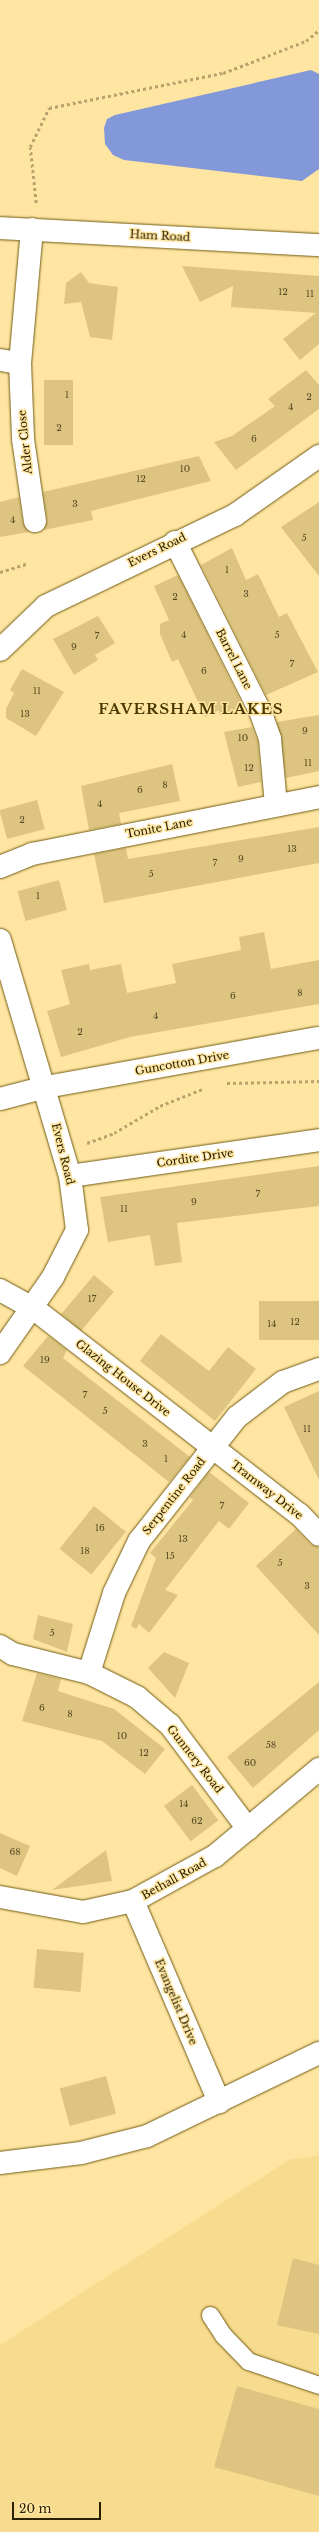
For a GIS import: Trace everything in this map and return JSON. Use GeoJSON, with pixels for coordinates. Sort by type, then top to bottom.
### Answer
{"type":"FeatureCollection","features":[{"type":"Feature","properties":{"kind":"street","name":"Ham Road"},"geometry":{"type":"LineString","coordinates":[[0,228],[32,228],[319,245]]}},
{"type":"Feature","properties":{"kind":"street","name":"Alder Close"},"geometry":{"type":"LineString","coordinates":[[32,228],[10,362],[35,521]]}},
{"type":"Feature","properties":{"kind":"street","name":"Evers Road"},"geometry":{"type":"LineString","coordinates":[[0,650],[46,606],[175,542],[235,515],[319,456]]}},
{"type":"Feature","properties":{"kind":"street","name":"Barrel Lane"},"geometry":{"type":"LineString","coordinates":[[175,542],[260,711],[270,739],[276,805]]}},
{"type":"Feature","properties":{"kind":"street","name":"Tonite Lane"},"geometry":{"type":"LineString","coordinates":[[0,867],[32,854],[319,797]]}},
{"type":"Feature","properties":{"kind":"street","name":"Evers Road"},"geometry":{"type":"LineString","coordinates":[[0,940],[46,1087],[70,1176],[77,1230],[33,1308],[0,1353]]}},
{"type":"Feature","properties":{"kind":"street","name":"Guncotton Drive"},"geometry":{"type":"LineString","coordinates":[[0,1099],[46,1087],[319,1038]]}},
{"type":"Feature","properties":{"kind":"street","name":"Cordite Drive"},"geometry":{"type":"LineString","coordinates":[[70,1176],[319,1140]]}},
{"type":"Feature","properties":{"kind":"street","name":"Glazing House Drive"},"geometry":{"type":"LineString","coordinates":[[0,1290],[33,1308],[213,1447]]}},
{"type":"Feature","properties":{"kind":"street","name":"Serpentine Road"},"geometry":{"type":"LineString","coordinates":[[89,1673],[114,1593],[139,1541],[213,1447],[255,1400],[283,1382],[319,1369]]}},
{"type":"Feature","properties":{"kind":"street","name":"Tramway Drive"},"geometry":{"type":"LineString","coordinates":[[213,1447],[299,1514],[319,1535]]}},
{"type":"Feature","properties":{"kind":"street","name":"Gunnery Road"},"geometry":{"type":"LineString","coordinates":[[0,1646],[13,1654],[89,1673],[137,1697],[170,1724],[248,1829]]}},
{"type":"Feature","properties":{"kind":"street","name":"Bethall Road"},"geometry":{"type":"LineString","coordinates":[[0,1897],[83,1912],[133,1901],[181,1878],[248,1829],[319,1769]]}},
{"type":"Feature","properties":{"kind":"street","name":"Evangelist Drive"},"geometry":{"type":"LineString","coordinates":[[133,1901],[219,2102]]}},
{"type":"Feature","properties":{"kind":"street"},"geometry":{"type":"LineString","coordinates":[[0,2163],[81,2153],[147,2136],[319,2052]]}},
{"type":"Feature","properties":{"kind":"lane"},"geometry":{"type":"LineString","coordinates":[[210,2314],[223,2335],[248,2361],[319,2385]]}},
{"type":"Feature","properties":{"kind":"path"},"geometry":{"type":"LineString","coordinates":[[32,228],[36,209],[30,147],[49,108],[223,73],[306,41],[319,30]]}},
{"type":"Feature","properties":{"kind":"path"},"geometry":{"type":"LineString","coordinates":[[0,572],[27,564]]}},
{"type":"Feature","properties":{"kind":"path"},"geometry":{"type":"LineString","coordinates":[[223,1084],[319,1081]]}},
{"type":"Feature","properties":{"kind":"path"},"geometry":{"type":"LineString","coordinates":[[81,1145],[114,1133],[160,1106],[209,1087]]}},
{"type":"Feature","properties":{"kind":"shaded area"},"geometry":{"type":"Polygon","coordinates":[[[319,2155],[319,2532],[0,2532],[0,2345],[289,2160],[319,2155]]]}},
{"type":"Feature","properties":{"kind":"water"},"geometry":{"type":"Polygon","coordinates":[[[311,70],[319,74],[319,169],[302,181],[124,160],[113,155],[105,144],[104,128],[107,119],[115,115],[311,70]]]}},
{"type":"Feature","properties":{"kind":"building"},"geometry":{"type":"Polygon","coordinates":[[[182,266],[319,276],[319,344],[300,360],[283,339],[316,313],[231,307],[233,286],[200,302],[182,266]]]}},
{"type":"Feature","properties":{"kind":"building"},"geometry":{"type":"Polygon","coordinates":[[[81,272],[89,283],[118,287],[112,340],[90,337],[81,302],[64,304],[66,283],[81,272]]]}},
{"type":"Feature","properties":{"kind":"building"},"geometry":{"type":"Polygon","coordinates":[[[306,370],[319,385],[319,409],[236,470],[214,442],[232,436],[275,406],[268,399],[306,370]]]}},
{"type":"Feature","properties":{"kind":"building"},"geometry":{"type":"Polygon","coordinates":[[[44,380],[73,380],[73,445],[44,445],[44,380]]]}},
{"type":"Feature","properties":{"kind":"building"},"geometry":{"type":"Polygon","coordinates":[[[199,456],[211,481],[91,511],[93,520],[44,530],[47,519],[43,492],[199,456]]]}},
{"type":"Feature","properties":{"kind":"building"},"geometry":{"type":"Polygon","coordinates":[[[19,497],[23,523],[29,532],[0,537],[0,502],[19,497]]]}},
{"type":"Feature","properties":{"kind":"building"},"geometry":{"type":"Polygon","coordinates":[[[319,502],[319,576],[281,527],[319,502]]]}},
{"type":"Feature","properties":{"kind":"building"},"geometry":{"type":"Polygon","coordinates":[[[232,548],[246,580],[258,574],[279,617],[287,613],[318,672],[266,695],[201,565],[232,548]]]}},
{"type":"Feature","properties":{"kind":"building"},"geometry":{"type":"Polygon","coordinates":[[[178,575],[243,706],[220,716],[219,710],[205,717],[178,659],[172,662],[160,634],[160,624],[169,620],[154,586],[178,575]]]}},
{"type":"Feature","properties":{"kind":"building"},"geometry":{"type":"Polygon","coordinates":[[[98,616],[115,643],[95,655],[98,660],[74,675],[53,639],[98,616]]]}},
{"type":"Feature","properties":{"kind":"building"},"geometry":{"type":"Polygon","coordinates":[[[22,669],[64,692],[36,736],[6,718],[6,709],[14,693],[10,690],[22,669]]]}},
{"type":"Feature","properties":{"kind":"building"},"geometry":{"type":"Polygon","coordinates":[[[319,715],[319,771],[286,778],[277,722],[319,715]]]}},
{"type":"Feature","properties":{"kind":"building"},"geometry":{"type":"Polygon","coordinates":[[[252,727],[258,742],[261,782],[238,787],[224,732],[252,727]]]}},
{"type":"Feature","properties":{"kind":"building"},"geometry":{"type":"Polygon","coordinates":[[[172,764],[180,801],[119,813],[121,824],[89,830],[81,786],[172,764]]]}},
{"type":"Feature","properties":{"kind":"building"},"geometry":{"type":"Polygon","coordinates":[[[37,800],[45,829],[7,839],[0,810],[37,800]]]}},
{"type":"Feature","properties":{"kind":"building"},"geometry":{"type":"Polygon","coordinates":[[[319,827],[319,863],[104,903],[94,854],[126,848],[128,859],[319,827]]]}},
{"type":"Feature","properties":{"kind":"building"},"geometry":{"type":"Polygon","coordinates":[[[59,880],[67,910],[25,921],[17,891],[59,880]]]}},
{"type":"Feature","properties":{"kind":"building"},"geometry":{"type":"Polygon","coordinates":[[[264,932],[271,969],[319,960],[319,1004],[130,1037],[61,1057],[47,1011],[70,1004],[61,970],[89,964],[90,970],[121,964],[127,993],[176,983],[172,964],[241,950],[239,937],[264,932]]]}},
{"type":"Feature","properties":{"kind":"building"},"geometry":{"type":"Polygon","coordinates":[[[319,1166],[319,1206],[177,1223],[182,1262],[155,1266],[150,1235],[108,1242],[100,1197],[319,1166]]]}},
{"type":"Feature","properties":{"kind":"building"},"geometry":{"type":"Polygon","coordinates":[[[94,1275],[114,1292],[81,1331],[61,1314],[94,1275]]]}},
{"type":"Feature","properties":{"kind":"building"},"geometry":{"type":"Polygon","coordinates":[[[259,1301],[319,1301],[319,1340],[259,1340],[259,1301]]]}},
{"type":"Feature","properties":{"kind":"building"},"geometry":{"type":"Polygon","coordinates":[[[161,1334],[209,1371],[228,1347],[256,1369],[215,1421],[140,1361],[161,1334]]]}},
{"type":"Feature","properties":{"kind":"building"},"geometry":{"type":"Polygon","coordinates":[[[48,1336],[67,1350],[63,1358],[190,1457],[169,1482],[23,1366],[48,1336]]]}},
{"type":"Feature","properties":{"kind":"building"},"geometry":{"type":"Polygon","coordinates":[[[319,1391],[319,1480],[284,1407],[319,1391]]]}},
{"type":"Feature","properties":{"kind":"building"},"geometry":{"type":"Polygon","coordinates":[[[209,1472],[249,1503],[229,1529],[219,1521],[165,1590],[178,1595],[149,1633],[139,1624],[136,1629],[131,1626],[156,1558],[150,1553],[193,1500],[190,1497],[209,1472]]]}},
{"type":"Feature","properties":{"kind":"building"},"geometry":{"type":"Polygon","coordinates":[[[94,1506],[126,1532],[91,1575],[59,1549],[94,1506]]]}},
{"type":"Feature","properties":{"kind":"building"},"geometry":{"type":"Polygon","coordinates":[[[296,1529],[310,1544],[319,1547],[319,1635],[256,1566],[296,1529]]]}},
{"type":"Feature","properties":{"kind":"building"},"geometry":{"type":"Polygon","coordinates":[[[38,1615],[73,1624],[67,1652],[33,1639],[38,1615]]]}},
{"type":"Feature","properties":{"kind":"building"},"geometry":{"type":"Polygon","coordinates":[[[164,1652],[189,1663],[175,1698],[148,1668],[164,1652]]]}},
{"type":"Feature","properties":{"kind":"building"},"geometry":{"type":"Polygon","coordinates":[[[37,1673],[61,1679],[58,1691],[114,1709],[165,1749],[145,1774],[102,1741],[22,1721],[37,1673]]]}},
{"type":"Feature","properties":{"kind":"building"},"geometry":{"type":"Polygon","coordinates":[[[319,1682],[319,1730],[253,1788],[227,1757],[319,1682]]]}},
{"type":"Feature","properties":{"kind":"building"},"geometry":{"type":"Polygon","coordinates":[[[192,1785],[218,1820],[191,1841],[164,1806],[192,1785]]]}},
{"type":"Feature","properties":{"kind":"building"},"geometry":{"type":"Polygon","coordinates":[[[0,1833],[30,1846],[17,1876],[0,1868],[0,1833]]]}},
{"type":"Feature","properties":{"kind":"building"},"geometry":{"type":"Polygon","coordinates":[[[106,1850],[112,1881],[52,1890],[106,1850]]]}},
{"type":"Feature","properties":{"kind":"building"},"geometry":{"type":"Polygon","coordinates":[[[37,1949],[84,1953],[80,1992],[34,1988],[37,1949]]]}},
{"type":"Feature","properties":{"kind":"building"},"geometry":{"type":"Polygon","coordinates":[[[106,2076],[116,2114],[70,2126],[60,2088],[106,2076]]]}},
{"type":"Feature","properties":{"kind":"building"},"geometry":{"type":"Polygon","coordinates":[[[293,2258],[319,2265],[319,2334],[277,2325],[293,2258]]]}},
{"type":"Feature","properties":{"kind":"building"},"geometry":{"type":"Polygon","coordinates":[[[237,2386],[319,2409],[319,2496],[214,2467],[237,2386]]]}},
{"type":"Feature","properties":{"kind":"district","name":"FAVERSHAM LAKES"},"geometry":{"type":"Point","coordinates":[191,709]}}]}
